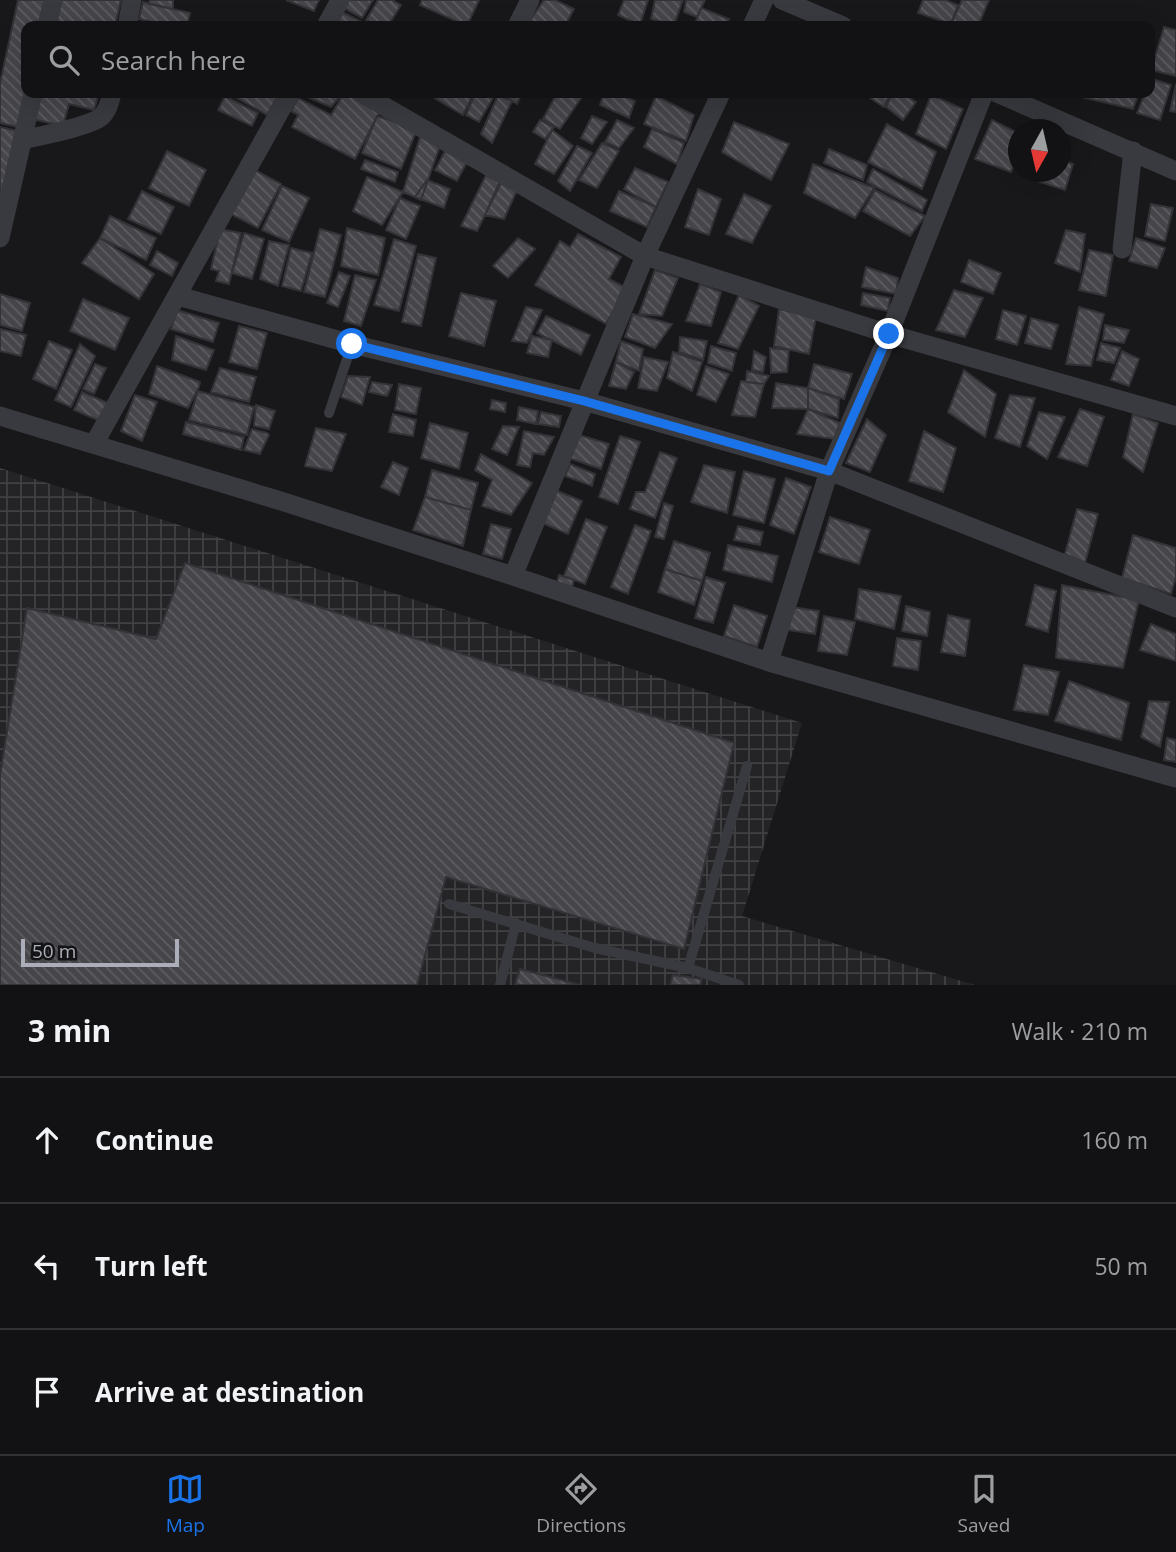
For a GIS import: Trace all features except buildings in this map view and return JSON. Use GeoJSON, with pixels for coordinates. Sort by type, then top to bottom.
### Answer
{"type":"FeatureCollection","features":[{"type":"Feature","properties":{"kind":"street"},"geometry":{"type":"LineString","coordinates":[[48,21],[53,0]]}},
{"type":"Feature","properties":{"kind":"street"},"geometry":{"type":"LineString","coordinates":[[128,21],[132,0]]}},
{"type":"Feature","properties":{"kind":"street"},"geometry":{"type":"LineString","coordinates":[[329,21],[340,0]]}},
{"type":"Feature","properties":{"kind":"street"},"geometry":{"type":"LineString","coordinates":[[520,21],[530,0]]}},
{"type":"Feature","properties":{"kind":"street"},"geometry":{"type":"LineString","coordinates":[[754,21],[764,0]]}},
{"type":"Feature","properties":{"kind":"street"},"geometry":{"type":"LineString","coordinates":[[782,0],[831,21]]}},
{"type":"Feature","properties":{"kind":"street"},"geometry":{"type":"LineString","coordinates":[[0,238],[32,98]]}},
{"type":"Feature","properties":{"kind":"street"},"geometry":{"type":"LineString","coordinates":[[22,140],[89,123],[102,116],[111,98]]}},
{"type":"Feature","properties":{"kind":"street"},"geometry":{"type":"LineString","coordinates":[[94,444],[287,98]]}},
{"type":"Feature","properties":{"kind":"street"},"geometry":{"type":"LineString","coordinates":[[370,98],[645,256],[889,334],[1176,416]]}},
{"type":"Feature","properties":{"kind":"street"},"geometry":{"type":"LineString","coordinates":[[513,576],[645,256],[719,98]]}},
{"type":"Feature","properties":{"kind":"street"},"geometry":{"type":"LineString","coordinates":[[769,662],[829,471],[889,334],[982,98]]}},
{"type":"Feature","properties":{"kind":"street"},"geometry":{"type":"LineString","coordinates":[[1009,98],[1176,171]]}},
{"type":"Feature","properties":{"kind":"street"},"geometry":{"type":"LineString","coordinates":[[1122,249],[1133,151]]}},
{"type":"Feature","properties":{"kind":"street"},"geometry":{"type":"LineString","coordinates":[[178,296],[352,344],[584,401],[829,471],[1176,608]]}},
{"type":"Feature","properties":{"kind":"street"},"geometry":{"type":"LineString","coordinates":[[0,416],[281,501],[769,662],[1176,778]]}},
{"type":"Feature","properties":{"kind":"lane"},"geometry":{"type":"LineString","coordinates":[[329,414],[352,344]]}},
{"type":"Feature","properties":{"kind":"lane"},"geometry":{"type":"LineString","coordinates":[[688,968],[747,766]]}},
{"type":"Feature","properties":{"kind":"lane"},"geometry":{"type":"LineString","coordinates":[[449,904],[595,948],[688,968],[739,985]]}},
{"type":"Feature","properties":{"kind":"lane"},"geometry":{"type":"LineString","coordinates":[[500,985],[516,923]]}},
{"type":"Feature","properties":{"kind":"shaded area"},"geometry":{"type":"Polygon","coordinates":[[[0,468],[802,723],[742,916],[975,985],[0,985],[0,468]]]}},
{"type":"Feature","properties":{"kind":"route"},"geometry":{"type":"LineString","coordinates":[[352,344],[584,401],[829,471],[889,334]]}}]}
